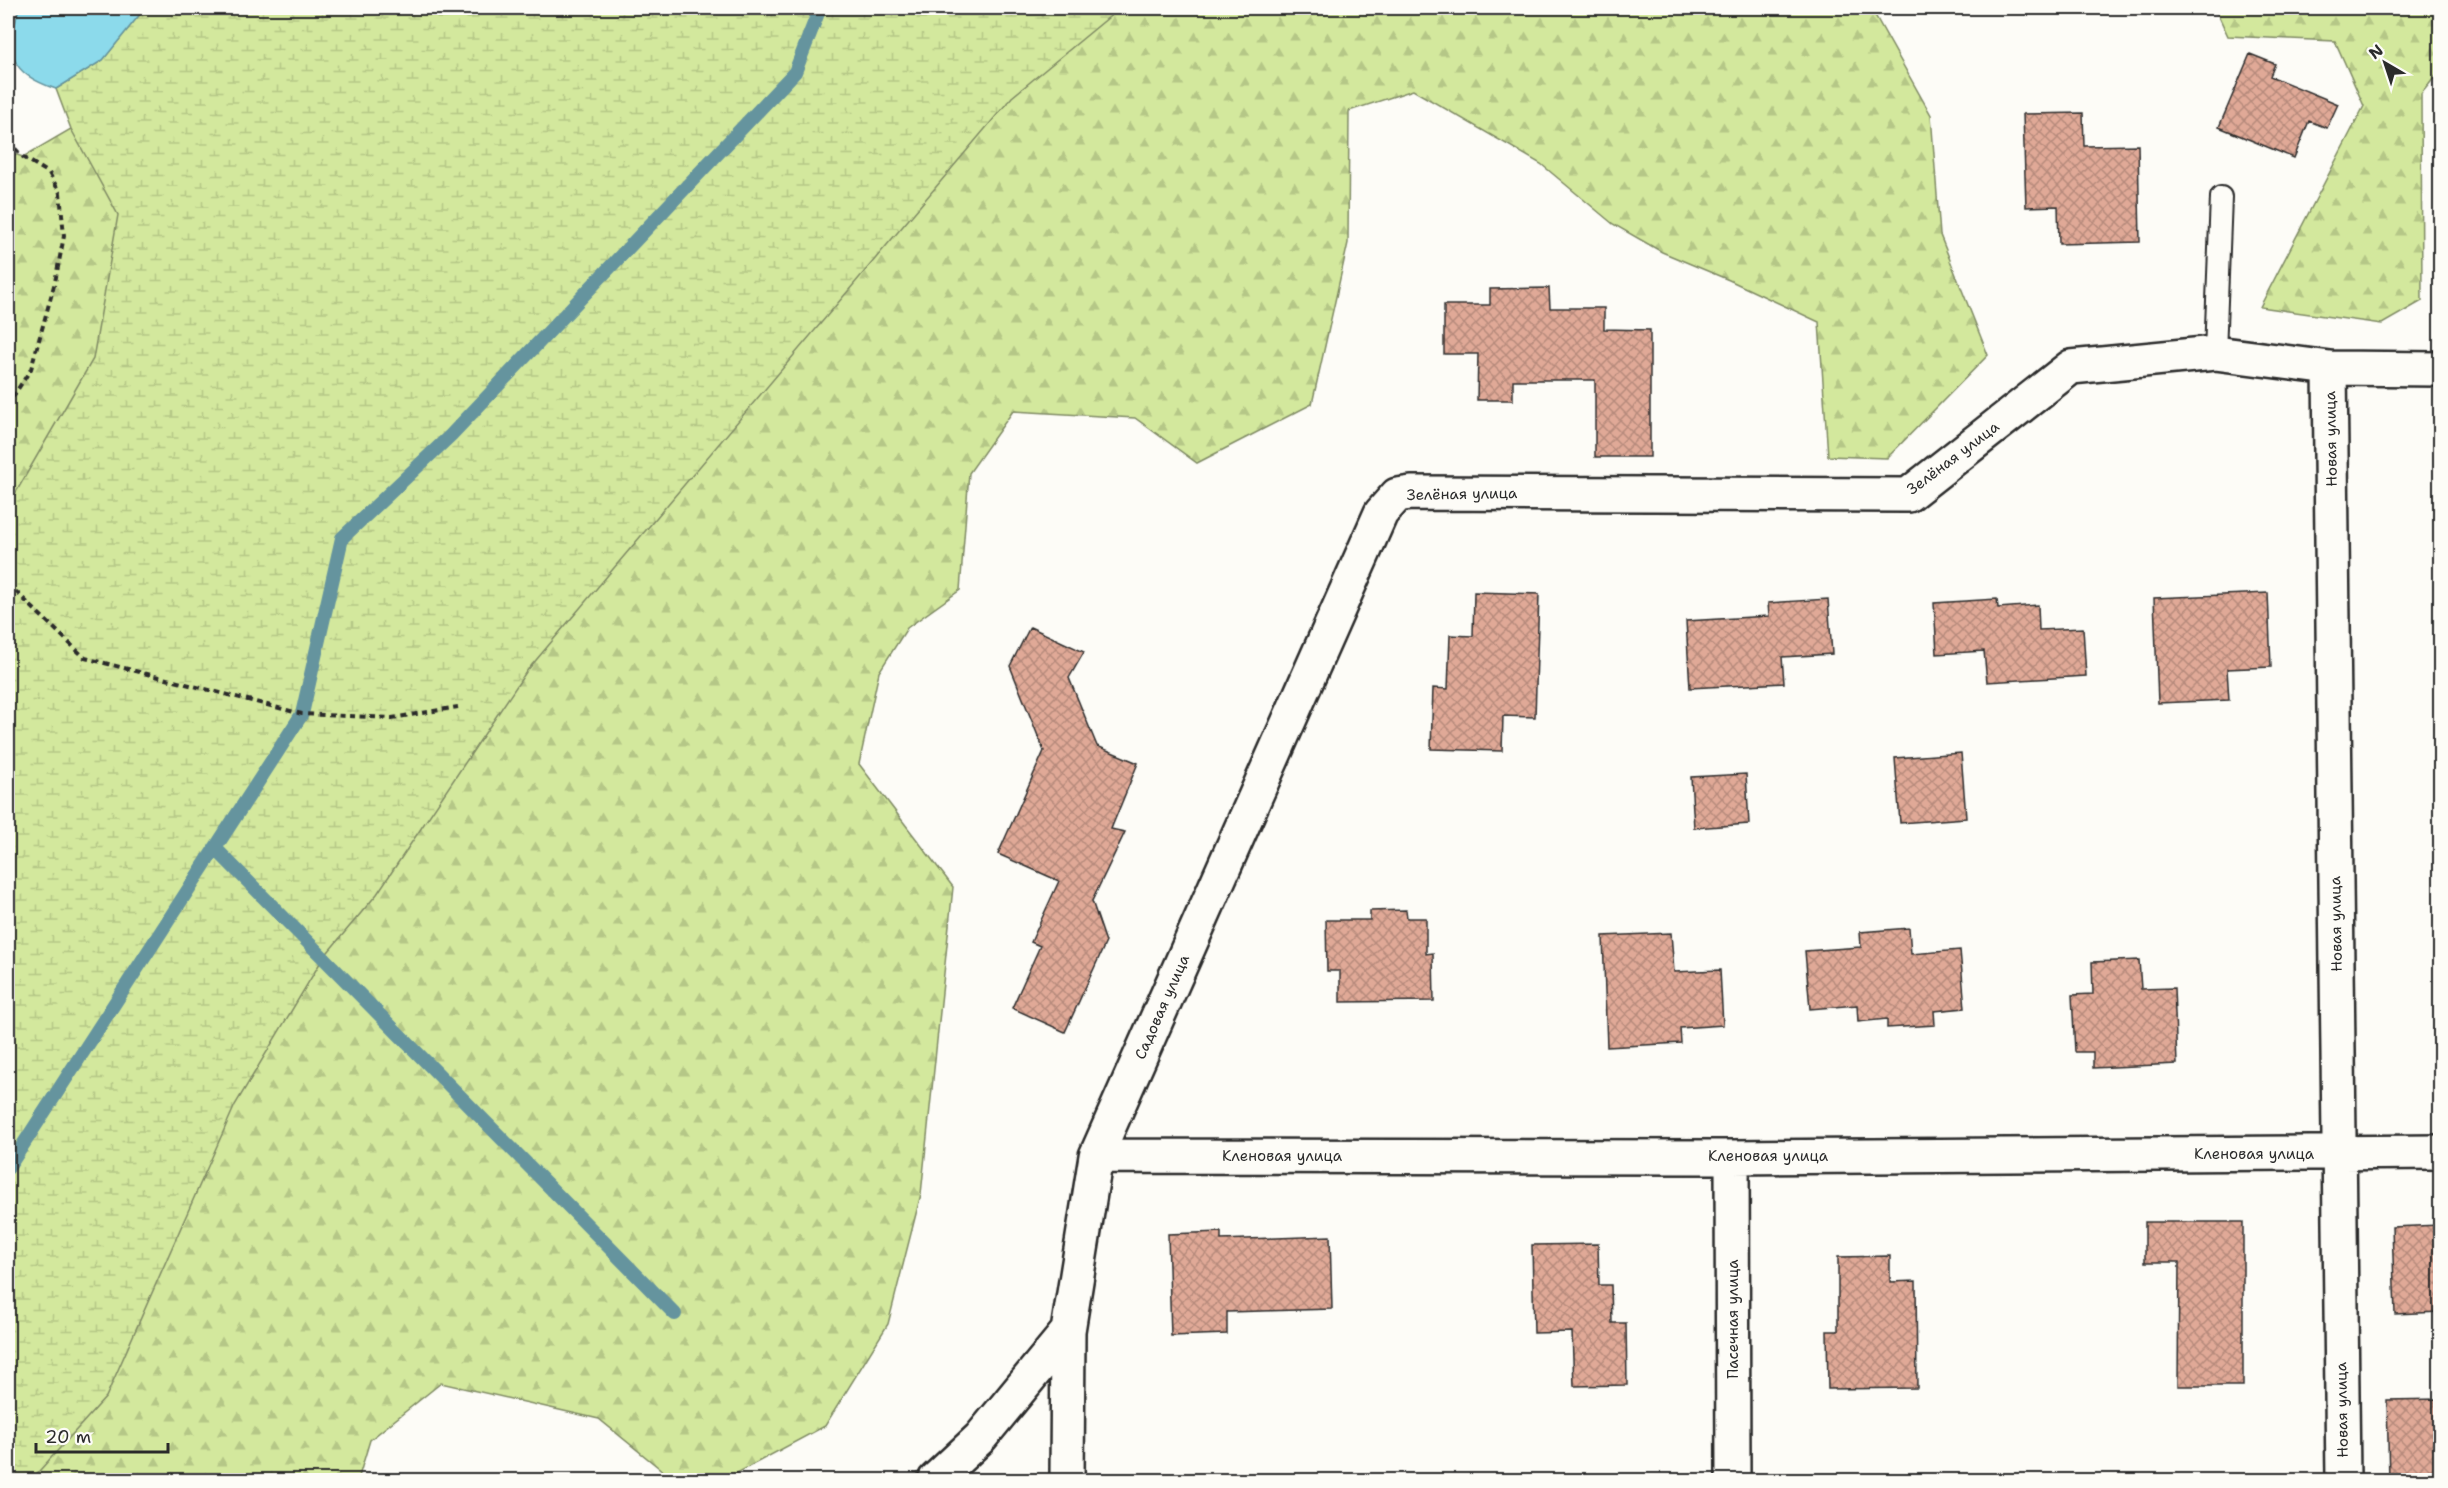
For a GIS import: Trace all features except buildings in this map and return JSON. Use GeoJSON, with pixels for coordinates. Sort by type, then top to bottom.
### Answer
{"type":"FeatureCollection","features":[{"type":"Feature","properties":{"kind":"street","name":"Зелёная улица"},"geometry":{"type":"LineString","coordinates":[[1381,513],[1397,495],[1411,493],[1908,495],[2071,366],[2215,353],[2330,368],[2440,369]]}},
{"type":"Feature","properties":{"kind":"street","name":"Новая улица"},"geometry":{"type":"LineString","coordinates":[[2330,368],[2343,1480]]}},
{"type":"Feature","properties":{"kind":"street","name":"Садовая улица"},"geometry":{"type":"LineString","coordinates":[[1067,1480],[1068,1331],[1096,1156],[1381,513]]}},
{"type":"Feature","properties":{"kind":"street","name":"Кленовая улица"},"geometry":{"type":"LineString","coordinates":[[1096,1156],[1732,1156],[2440,1152]]}},
{"type":"Feature","properties":{"kind":"street","name":"Пасечная улица"},"geometry":{"type":"LineString","coordinates":[[1732,1156],[1733,1480]]}},
{"type":"Feature","properties":{"kind":"street"},"geometry":{"type":"LineString","coordinates":[[935,1480],[980,1438],[1068,1331]]}},
{"type":"Feature","properties":{"kind":"lane"},"geometry":{"type":"LineString","coordinates":[[2215,353],[2221,197]]}},
{"type":"Feature","properties":{"kind":"path"},"geometry":{"type":"LineString","coordinates":[[8,141],[23,157],[49,173],[60,193],[64,236],[55,282],[31,369],[8,404]]}},
{"type":"Feature","properties":{"kind":"path"},"geometry":{"type":"LineString","coordinates":[[8,584],[85,658],[302,714],[392,718],[458,707]]}},
{"type":"Feature","properties":{"kind":"green space"},"geometry":{"type":"Polygon","coordinates":[[[145,8],[1120,8],[1012,97],[526,672],[377,894],[323,958],[235,1105],[106,1397],[31,1480],[8,1480],[8,506],[93,359],[118,215],[71,129],[56,89],[103,60],[145,8]]]}},
{"type":"Feature","properties":{"kind":"green space"},"geometry":{"type":"Polygon","coordinates":[[[169,8],[1871,8],[1931,115],[1940,235],[1988,355],[1887,458],[1828,456],[1819,322],[1662,252],[1613,224],[1541,164],[1413,90],[1349,111],[1348,243],[1312,404],[1197,463],[1135,418],[1013,411],[969,473],[960,590],[907,628],[879,672],[859,764],[953,887],[921,1194],[888,1324],[825,1426],[724,1480],[674,1480],[599,1419],[441,1383],[370,1440],[358,1480],[8,1480],[8,152],[23,157],[71,129],[169,8]]]}},
{"type":"Feature","properties":{"kind":"green space"},"geometry":{"type":"Polygon","coordinates":[[[2215,8],[2440,8],[2440,71],[2421,94],[2422,301],[2382,324],[2260,307],[2364,106],[2335,41],[2228,36],[2215,8]]]}},
{"type":"Feature","properties":{"kind":"water"},"geometry":{"type":"Polygon","coordinates":[[[19,8],[145,8],[103,60],[56,89],[28,76],[15,60],[12,50],[19,8]]]}},
{"type":"Feature","properties":{"kind":"waterway"},"geometry":{"type":"LineString","coordinates":[[8,1168],[302,714],[342,538],[451,435],[795,72],[820,8]]}},
{"type":"Feature","properties":{"kind":"waterway"},"geometry":{"type":"LineString","coordinates":[[215,848],[675,1314]]}}]}
